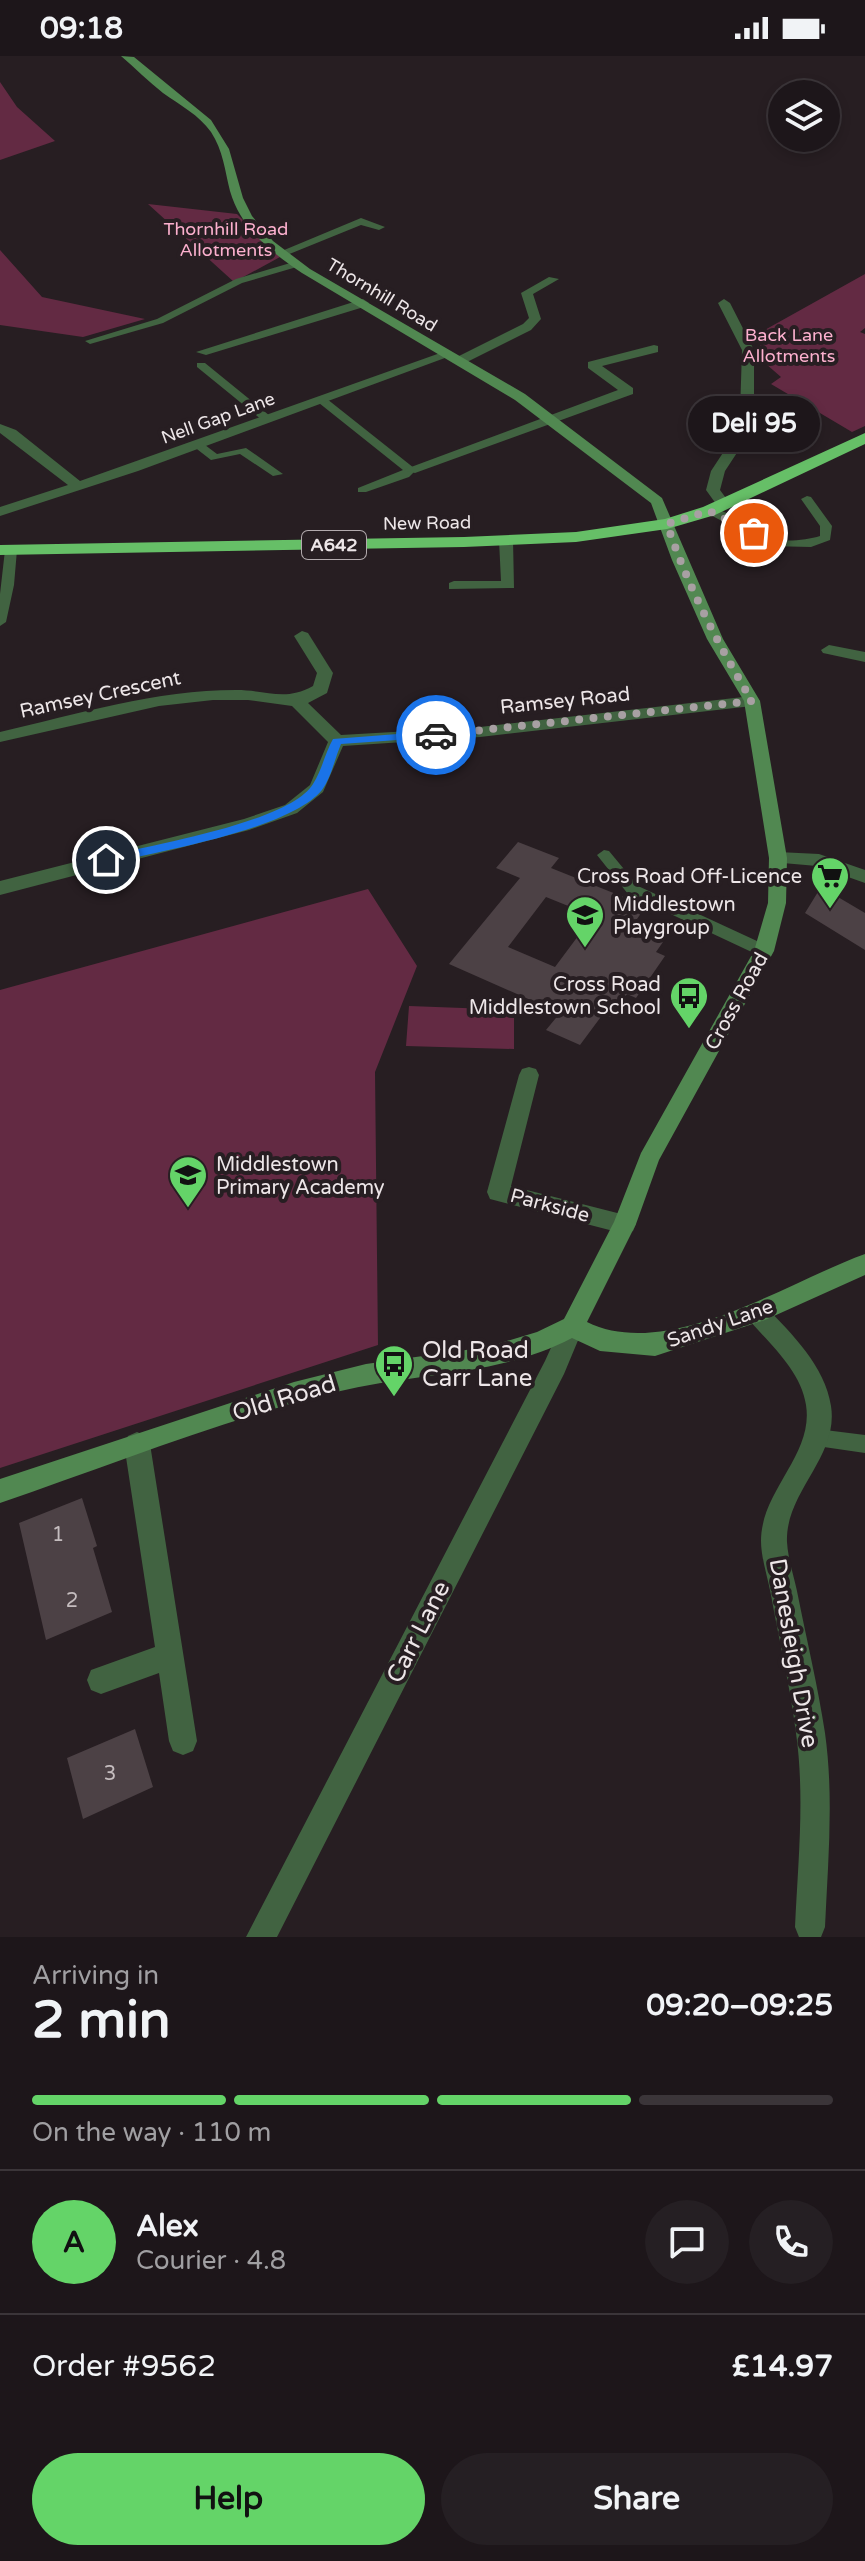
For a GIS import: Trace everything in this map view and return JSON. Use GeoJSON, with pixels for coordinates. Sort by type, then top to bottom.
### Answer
{"type":"FeatureCollection","features":[{"type":"Feature","properties":{"kind":"highway","name":"New Road"},"geometry":{"type":"LineString","coordinates":[[6,550],[576,537],[667,524],[716,508],[865,438]]}},
{"type":"Feature","properties":{"kind":"street","name":"Thornhill Road"},"geometry":{"type":"LineString","coordinates":[[126,56],[141,65],[159,84],[204,115],[222,143],[241,206],[252,226],[283,253],[550,419],[657,501],[667,524]]}},
{"type":"Feature","properties":{"kind":"street"},"geometry":{"type":"LineString","coordinates":[[283,253],[361,221],[379,227]]}},
{"type":"Feature","properties":{"kind":"street","name":"Nell Gap Lane"},"geometry":{"type":"LineString","coordinates":[[0,512],[79,487],[266,418],[453,358],[527,327],[535,319],[527,293],[553,279]]}},
{"type":"Feature","properties":{"kind":"street"},"geometry":{"type":"LineString","coordinates":[[201,358],[363,303]]}},
{"type":"Feature","properties":{"kind":"street"},"geometry":{"type":"LineString","coordinates":[[716,508],[713,490],[718,471],[741,436],[747,413],[748,350],[724,303]]}},
{"type":"Feature","properties":{"kind":"street"},"geometry":{"type":"LineString","coordinates":[[410,470],[628,391],[592,365],[654,349]]}},
{"type":"Feature","properties":{"kind":"street"},"geometry":{"type":"LineString","coordinates":[[0,428],[11,433],[79,487]]}},
{"type":"Feature","properties":{"kind":"street","name":"Cross Road"},"geometry":{"type":"LineString","coordinates":[[572,1326],[625,1224],[649,1159],[764,951],[777,903],[778,858],[752,701],[715,639],[679,560],[667,524]]}},
{"type":"Feature","properties":{"kind":"street"},"geometry":{"type":"LineString","coordinates":[[454,586],[509,585],[506,540]]}},
{"type":"Feature","properties":{"kind":"street"},"geometry":{"type":"LineString","coordinates":[[0,888],[249,824],[291,809],[317,788],[337,741],[297,702],[321,689],[325,673],[302,636]]}},
{"type":"Feature","properties":{"kind":"street"},"geometry":{"type":"LineString","coordinates":[[829,650],[865,657]]}},
{"type":"Feature","properties":{"kind":"street","name":"Ramsey Crescent"},"geometry":{"type":"LineString","coordinates":[[0,737],[159,701],[248,695],[297,702]]}},
{"type":"Feature","properties":{"kind":"street","name":"Ramsey Road"},"geometry":{"type":"LineString","coordinates":[[337,741],[480,732],[752,701]]}},
{"type":"Feature","properties":{"kind":"street"},"geometry":{"type":"LineString","coordinates":[[778,858],[819,860],[865,877]]}},
{"type":"Feature","properties":{"kind":"street","name":"Parkside"},"geometry":{"type":"LineString","coordinates":[[529,1075],[498,1192],[625,1224]]}},
{"type":"Feature","properties":{"kind":"street","name":"Sandy Lane"},"geometry":{"type":"LineString","coordinates":[[572,1326],[600,1340],[655,1345],[757,1313],[865,1264]]}},
{"type":"Feature","properties":{"kind":"street","name":"Danesleigh Drive"},"geometry":{"type":"LineString","coordinates":[[757,1313],[814,1383],[820,1415],[817,1438],[780,1512],[774,1541],[810,1730],[816,1782],[810,1927]]}},
{"type":"Feature","properties":{"kind":"street","name":"Old Road"},"geometry":{"type":"LineString","coordinates":[[0,1491],[338,1381],[509,1354],[543,1343],[572,1326]]}},
{"type":"Feature","properties":{"kind":"street","name":"Carr Lane"},"geometry":{"type":"LineString","coordinates":[[261,1937],[555,1366],[572,1326]]}},
{"type":"Feature","properties":{"kind":"street"},"geometry":{"type":"LineString","coordinates":[[137,1444],[183,1741]]}},
{"type":"Feature","properties":{"kind":"street"},"geometry":{"type":"LineString","coordinates":[[101,1680],[170,1655]]}},
{"type":"Feature","properties":{"kind":"lane"},"geometry":{"type":"LineString","coordinates":[[90,341],[160,321],[239,281],[297,264]]}},
{"type":"Feature","properties":{"kind":"lane"},"geometry":{"type":"LineString","coordinates":[[201,358],[266,418]]}},
{"type":"Feature","properties":{"kind":"lane"},"geometry":{"type":"LineString","coordinates":[[323,401],[410,470],[405,475],[362,490]]}},
{"type":"Feature","properties":{"kind":"lane"},"geometry":{"type":"LineString","coordinates":[[197,444],[215,458],[242,450],[277,474]]}},
{"type":"Feature","properties":{"kind":"lane"},"geometry":{"type":"LineString","coordinates":[[716,508],[769,542],[811,543],[826,538],[826,526],[807,499]]}},
{"type":"Feature","properties":{"kind":"lane"},"geometry":{"type":"LineString","coordinates":[[0,622],[8,585],[6,550]]}},
{"type":"Feature","properties":{"kind":"lane"},"geometry":{"type":"LineString","coordinates":[[604,855],[633,890],[764,951]]}},
{"type":"Feature","properties":{"kind":"lane"},"geometry":{"type":"LineString","coordinates":[[817,1438],[865,1444]]}},
{"type":"Feature","properties":{"kind":"green space"},"geometry":{"type":"Polygon","coordinates":[[[0,82],[17,107],[55,141],[0,160],[0,82]]]}},
{"type":"Feature","properties":{"kind":"green space","name":"Thornhill Road Allotments"},"geometry":{"type":"Polygon","coordinates":[[[148,204],[237,214],[280,257],[234,282],[148,204]]]}},
{"type":"Feature","properties":{"kind":"green space"},"geometry":{"type":"Polygon","coordinates":[[[0,250],[42,297],[145,319],[83,337],[0,325],[0,250]]]}},
{"type":"Feature","properties":{"kind":"green space","name":"Back Lane Allotments"},"geometry":{"type":"Polygon","coordinates":[[[865,274],[865,328],[860,332],[865,334],[865,426],[852,432],[771,384],[781,377],[759,358],[761,332],[865,274]]]}},
{"type":"Feature","properties":{"kind":"green space","name":"Middlestown Primary Academy"},"geometry":{"type":"Polygon","coordinates":[[[368,889],[417,966],[375,1072],[378,1345],[0,1468],[0,990],[368,889]]]}},
{"type":"Feature","properties":{"kind":"green space"},"geometry":{"type":"Polygon","coordinates":[[[409,1006],[514,1010],[514,1049],[406,1046],[409,1006]]]}},
{"type":"Feature","properties":{"kind":"building"},"geometry":{"type":"Polygon","coordinates":[[[518,842],[559,858],[551,868],[646,906],[637,919],[670,932],[656,952],[665,956],[636,998],[627,994],[611,1017],[603,1014],[580,1045],[546,1030],[560,1013],[449,964],[520,878],[496,868],[518,842]],[[546,897],[508,947],[555,967],[593,916],[546,897]]]}},
{"type":"Feature","properties":{"kind":"building"},"geometry":{"type":"Polygon","coordinates":[[[821,887],[865,913],[865,950],[805,913],[821,887]]]}},
{"type":"Feature","properties":{"kind":"building"},"geometry":{"type":"Polygon","coordinates":[[[82,1498],[112,1612],[46,1640],[19,1523],[82,1498]]]}},
{"type":"Feature","properties":{"kind":"building"},"geometry":{"type":"Polygon","coordinates":[[[135,1729],[153,1787],[83,1819],[67,1758],[135,1729]]]}},
{"type":"Feature","properties":{"kind":"way so far"},"geometry":{"type":"LineString","coordinates":[[436,735],[752,701],[715,639],[679,560],[667,524],[709,511],[754,533]]}},
{"type":"Feature","properties":{"kind":"place","name":"Deli 95"},"geometry":{"type":"Point","coordinates":[754,533]}},
{"type":"Feature","properties":{"kind":"place","name":"Cross Road Off-Licence"},"geometry":{"type":"Point","coordinates":[830,910]}},
{"type":"Feature","properties":{"kind":"place","name":"Middlestown Playgroup"},"geometry":{"type":"Point","coordinates":[585,949]}},
{"type":"Feature","properties":{"kind":"place","name":"Cross Road Middlestown School"},"geometry":{"type":"Point","coordinates":[689,1030]}},
{"type":"Feature","properties":{"kind":"place","name":"Middlestown Primary Academy"},"geometry":{"type":"Point","coordinates":[188,1209]}},
{"type":"Feature","properties":{"kind":"place","name":"Old Road Carr Lane"},"geometry":{"type":"Point","coordinates":[394,1398]}},
{"type":"Feature","properties":{"kind":"route"},"geometry":{"type":"LineString","coordinates":[[106,860],[249,824],[291,809],[317,788],[337,741],[436,735]]}}]}
